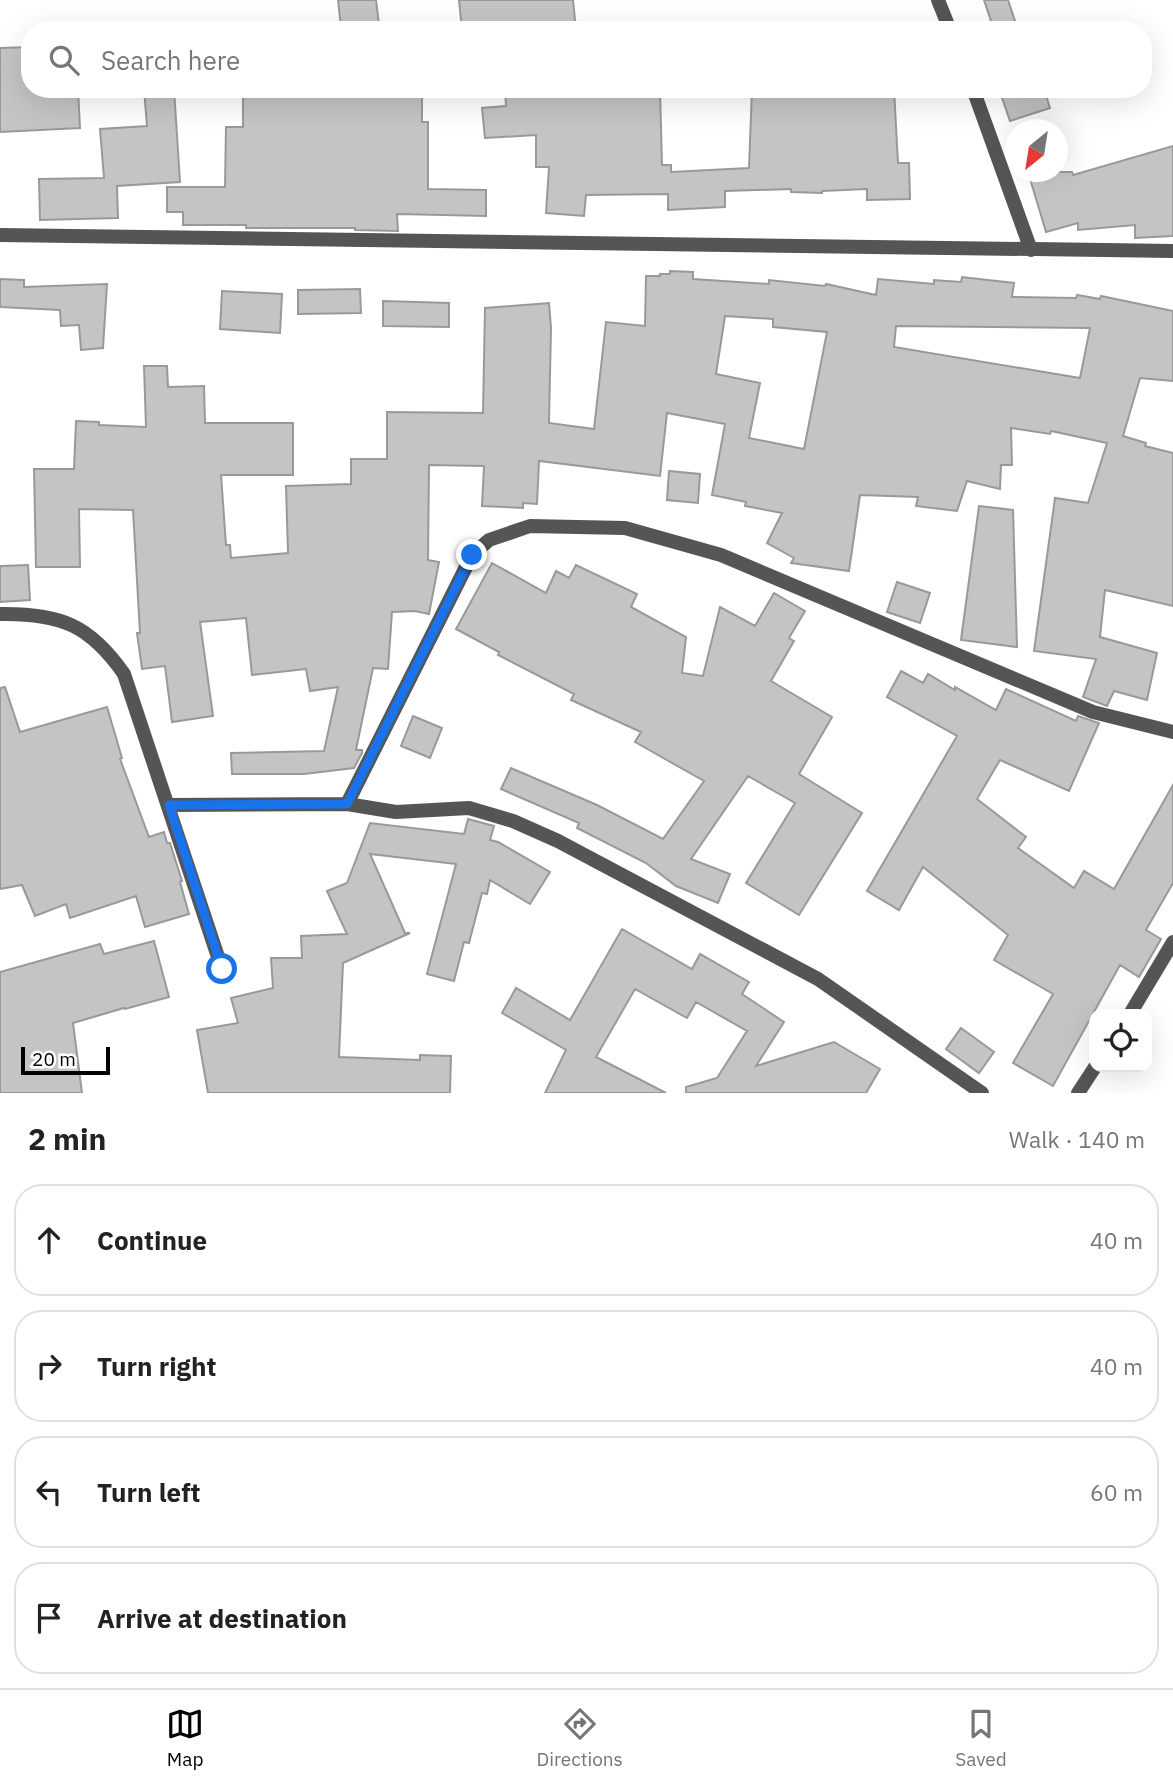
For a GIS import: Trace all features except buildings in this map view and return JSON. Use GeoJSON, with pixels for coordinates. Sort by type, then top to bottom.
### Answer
{"type":"FeatureCollection","features":[{"type":"Feature","properties":{"kind":"street"},"geometry":{"type":"LineString","coordinates":[[938,0],[946,21]]}},
{"type":"Feature","properties":{"kind":"street"},"geometry":{"type":"LineString","coordinates":[[975,98],[1031,250]]}},
{"type":"Feature","properties":{"kind":"street"},"geometry":{"type":"LineString","coordinates":[[0,236],[1173,251]]}},
{"type":"Feature","properties":{"kind":"street"},"geometry":{"type":"LineString","coordinates":[[347,804],[472,555],[489,540],[530,526],[625,527],[721,555],[1093,712],[1173,732]]}},
{"type":"Feature","properties":{"kind":"street"},"geometry":{"type":"LineString","coordinates":[[0,614],[59,619],[76,626],[111,655],[124,674],[222,969]]}},
{"type":"Feature","properties":{"kind":"street"},"geometry":{"type":"LineString","coordinates":[[169,805],[347,804],[396,812],[469,808],[513,821],[558,841],[818,979],[982,1093]]}},
{"type":"Feature","properties":{"kind":"street"},"geometry":{"type":"LineString","coordinates":[[1133,1009],[1173,942]]}},
{"type":"Feature","properties":{"kind":"street"},"geometry":{"type":"LineString","coordinates":[[1078,1093],[1092,1072]]}},
{"type":"Feature","properties":{"kind":"route"},"geometry":{"type":"LineString","coordinates":[[222,969],[169,805],[347,804],[472,555]]}}]}
